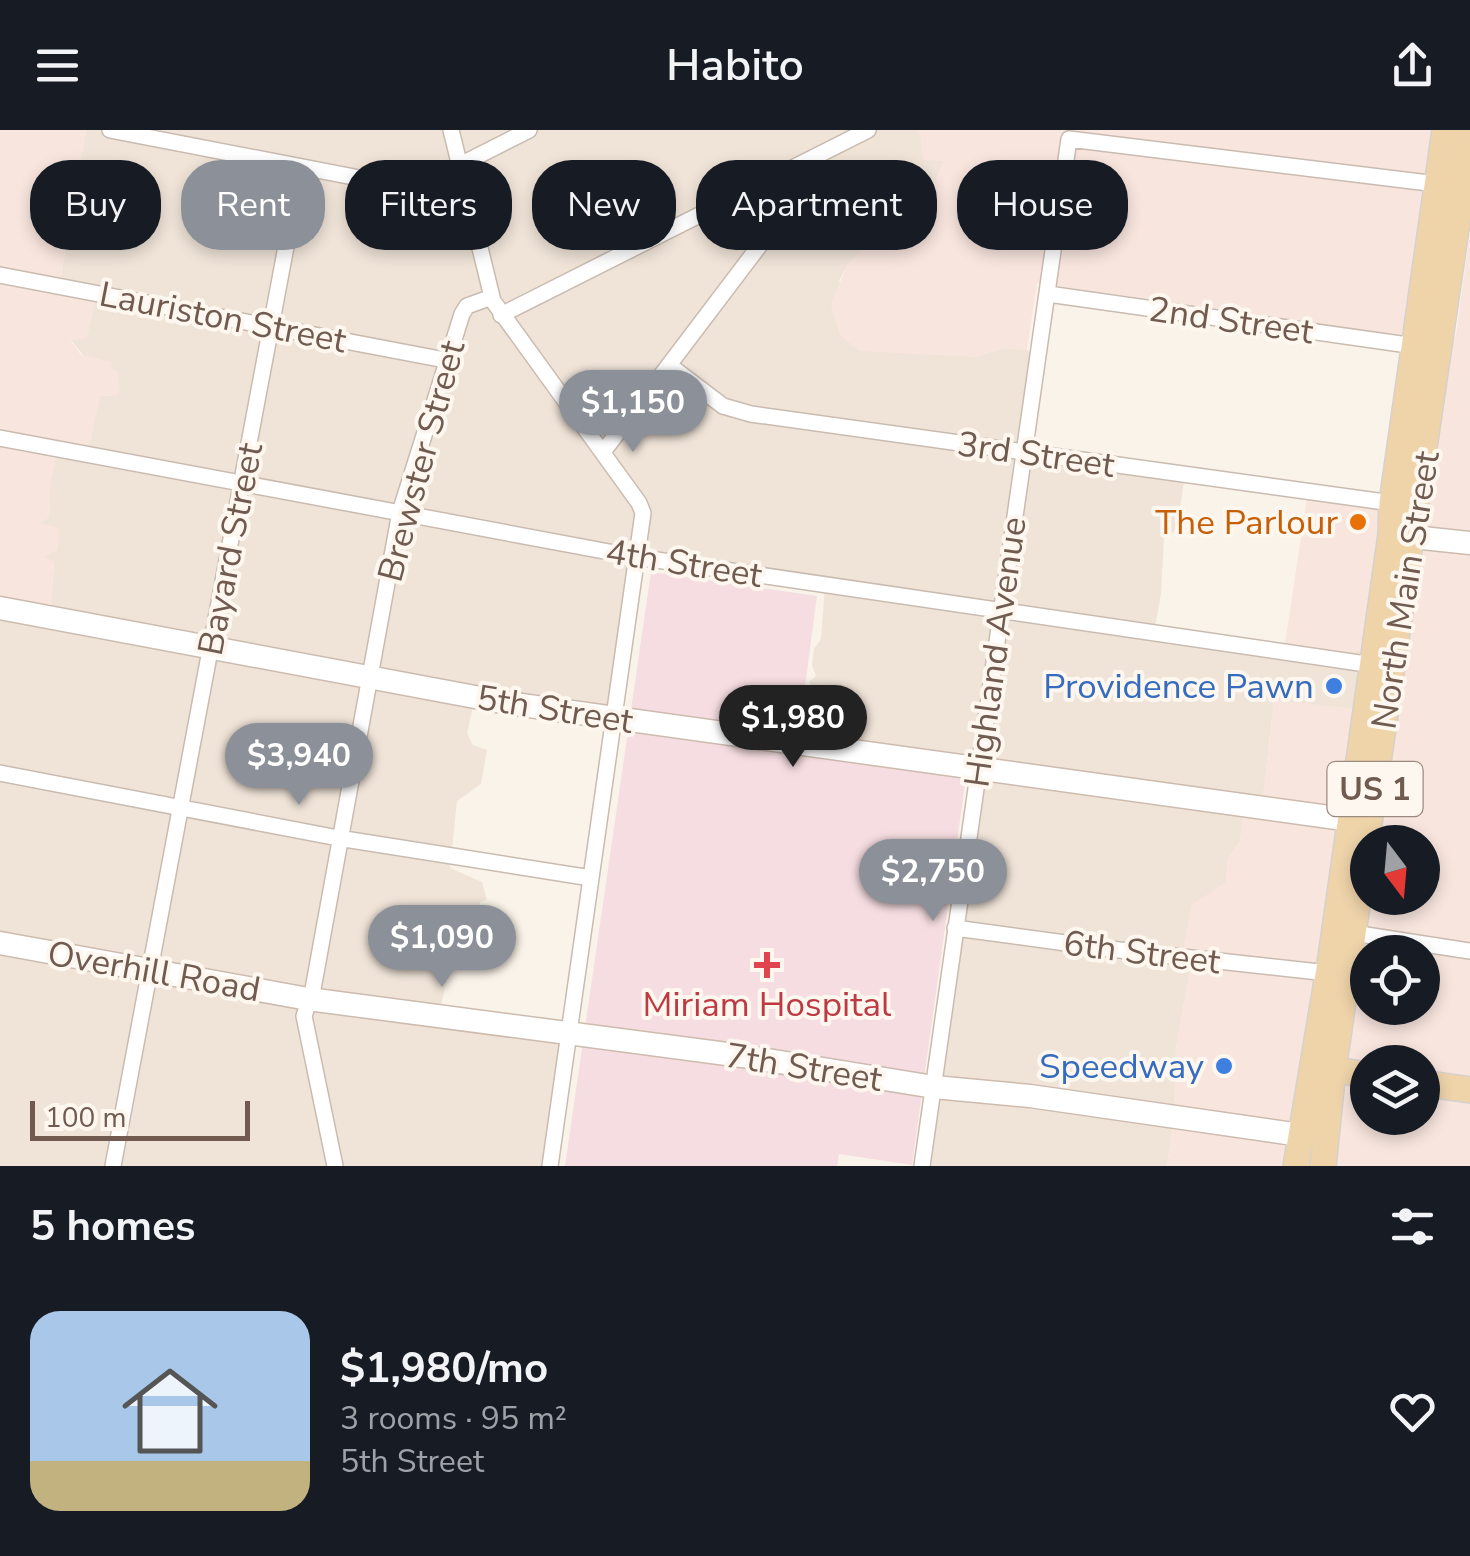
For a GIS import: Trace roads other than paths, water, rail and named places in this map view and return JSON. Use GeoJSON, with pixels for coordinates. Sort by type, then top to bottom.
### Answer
{"type":"FeatureCollection","features":[{"type":"Feature","properties":{"kind":"main road","name":"North Main Street"},"geometry":{"type":"LineString","coordinates":[[1296,1166],[1300,1136],[1322,1068],[1353,933],[1402,535],[1414,346],[1445,130]]}},
{"type":"Feature","properties":{"kind":"main road","name":"North Main Street"},"geometry":{"type":"LineString","coordinates":[[1404,506],[1470,133]]}},
{"type":"Feature","properties":{"kind":"main road","name":"North Main Street"},"geometry":{"type":"LineString","coordinates":[[1323,1166],[1322,1068],[1328,973],[1372,665],[1402,535]]}},
{"type":"Feature","properties":{"kind":"main road"},"geometry":{"type":"LineString","coordinates":[[1322,1068],[1350,1072]]}},
{"type":"Feature","properties":{"kind":"main road"},"geometry":{"type":"LineString","coordinates":[[1440,1085],[1470,1090]]}},
{"type":"Feature","properties":{"kind":"street"},"geometry":{"type":"LineString","coordinates":[[110,130],[265,160]]}},
{"type":"Feature","properties":{"kind":"street"},"geometry":{"type":"LineString","coordinates":[[451,130],[459,160]]}},
{"type":"Feature","properties":{"kind":"street"},"geometry":{"type":"LineString","coordinates":[[470,160],[529,130]]}},
{"type":"Feature","properties":{"kind":"street"},"geometry":{"type":"LineString","coordinates":[[810,160],[868,130]]}},
{"type":"Feature","properties":{"kind":"street","name":"Highland Avenue"},"geometry":{"type":"LineString","coordinates":[[922,1166],[1069,139],[1437,184]]}},
{"type":"Feature","properties":{"kind":"street"},"geometry":{"type":"LineString","coordinates":[[500,315],[696,217]]}},
{"type":"Feature","properties":{"kind":"street","name":"Bayard Street"},"geometry":{"type":"LineString","coordinates":[[113,1166],[286,250]]}},
{"type":"Feature","properties":{"kind":"street"},"geometry":{"type":"LineString","coordinates":[[480,250],[500,315],[640,503],[642,513],[550,1166]]}},
{"type":"Feature","properties":{"kind":"street"},"geometry":{"type":"LineString","coordinates":[[603,452],[756,250]]}},
{"type":"Feature","properties":{"kind":"street","name":"Lauriston Street"},"geometry":{"type":"LineString","coordinates":[[0,275],[445,360]]}},
{"type":"Feature","properties":{"kind":"street","name":"2nd Street"},"geometry":{"type":"LineString","coordinates":[[1048,294],[1414,346]]}},
{"type":"Feature","properties":{"kind":"street","name":"Brewster Street"},"geometry":{"type":"LineString","coordinates":[[336,1166],[304,1016],[400,512],[445,360],[466,306],[492,297]]}},
{"type":"Feature","properties":{"kind":"street","name":"3rd Street"},"geometry":{"type":"LineString","coordinates":[[669,365],[723,406],[752,414],[1404,506]]}},
{"type":"Feature","properties":{"kind":"street","name":"4th Street"},"geometry":{"type":"LineString","coordinates":[[0,438],[636,557],[1372,665]]}},
{"type":"Feature","properties":{"kind":"street"},"geometry":{"type":"LineString","coordinates":[[1402,535],[1470,543]]}},
{"type":"Feature","properties":{"kind":"street","name":"5th Street"},"geometry":{"type":"LineString","coordinates":[[0,608],[370,679],[614,718],[1351,820]]}},
{"type":"Feature","properties":{"kind":"street"},"geometry":{"type":"LineString","coordinates":[[0,773],[338,838],[591,878]]}},
{"type":"Feature","properties":{"kind":"street","name":"6th Street"},"geometry":{"type":"LineString","coordinates":[[955,928],[1110,950],[1328,973]]}},
{"type":"Feature","properties":{"kind":"street"},"geometry":{"type":"LineString","coordinates":[[1353,933],[1470,951]]}},
{"type":"Feature","properties":{"kind":"street","name":"Overhill Road"},"geometry":{"type":"LineString","coordinates":[[0,943],[308,998]]}},
{"type":"Feature","properties":{"kind":"street","name":"7th Street"},"geometry":{"type":"LineString","coordinates":[[308,998],[1300,1136]]}},
{"type":"Feature","properties":{"kind":"place","name":"The Parlour"},"geometry":{"type":"Point","coordinates":[1358,522]}},
{"type":"Feature","properties":{"kind":"place","name":"Providence Pawn"},"geometry":{"type":"Point","coordinates":[1334,686]}},
{"type":"Feature","properties":{"kind":"place","name":"Miriam Hospital"},"geometry":{"type":"Point","coordinates":[767,965]}},
{"type":"Feature","properties":{"kind":"place","name":"Speedway"},"geometry":{"type":"Point","coordinates":[1224,1066]}}]}
